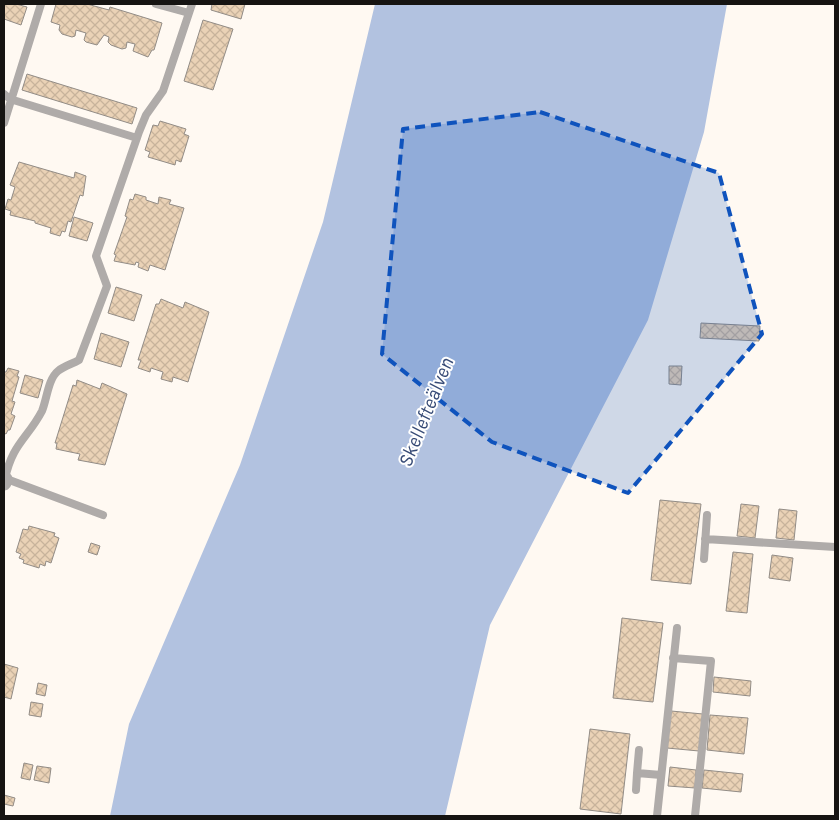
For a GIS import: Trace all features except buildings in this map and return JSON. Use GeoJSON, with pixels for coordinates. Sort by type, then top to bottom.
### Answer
{"type":"FeatureCollection","features":[{"type":"Feature","properties":{"kind":"lane"},"geometry":{"type":"LineString","coordinates":[[4,124],[7,97],[41,4]]}},
{"type":"Feature","properties":{"kind":"lane"},"geometry":{"type":"LineString","coordinates":[[156,4],[188,13]]}},
{"type":"Feature","properties":{"kind":"lane"},"geometry":{"type":"LineString","coordinates":[[102,515],[4,480],[9,462],[19,442],[42,411],[53,377],[58,371],[79,360],[107,286],[96,256],[137,138],[146,115],[163,90],[192,4]]}},
{"type":"Feature","properties":{"kind":"lane"},"geometry":{"type":"LineString","coordinates":[[7,97],[137,138]]}},
{"type":"Feature","properties":{"kind":"lane"},"geometry":{"type":"LineString","coordinates":[[704,559],[707,515]]}},
{"type":"Feature","properties":{"kind":"lane"},"geometry":{"type":"LineString","coordinates":[[705,539],[835,547]]}},
{"type":"Feature","properties":{"kind":"lane"},"geometry":{"type":"LineString","coordinates":[[657,816],[677,628]]}},
{"type":"Feature","properties":{"kind":"lane"},"geometry":{"type":"LineString","coordinates":[[674,658],[711,661],[695,816]]}},
{"type":"Feature","properties":{"kind":"lane"},"geometry":{"type":"LineString","coordinates":[[636,790],[639,750]]}},
{"type":"Feature","properties":{"kind":"lane"},"geometry":{"type":"LineString","coordinates":[[637,773],[661,775]]}},
{"type":"Feature","properties":{"kind":"highlighted area"},"geometry":{"type":"Polygon","coordinates":[[[540,112],[719,173],[762,334],[628,493],[492,442],[382,354],[403,129],[540,112]]]}},
{"type":"Feature","properties":{"kind":"water","name":"Skellefteälven"},"geometry":{"type":"Polygon","coordinates":[[[375,4],[727,4],[704,132],[648,320],[490,625],[445,816],[110,816],[129,724],[240,465],[323,222],[375,4]]]}}]}
